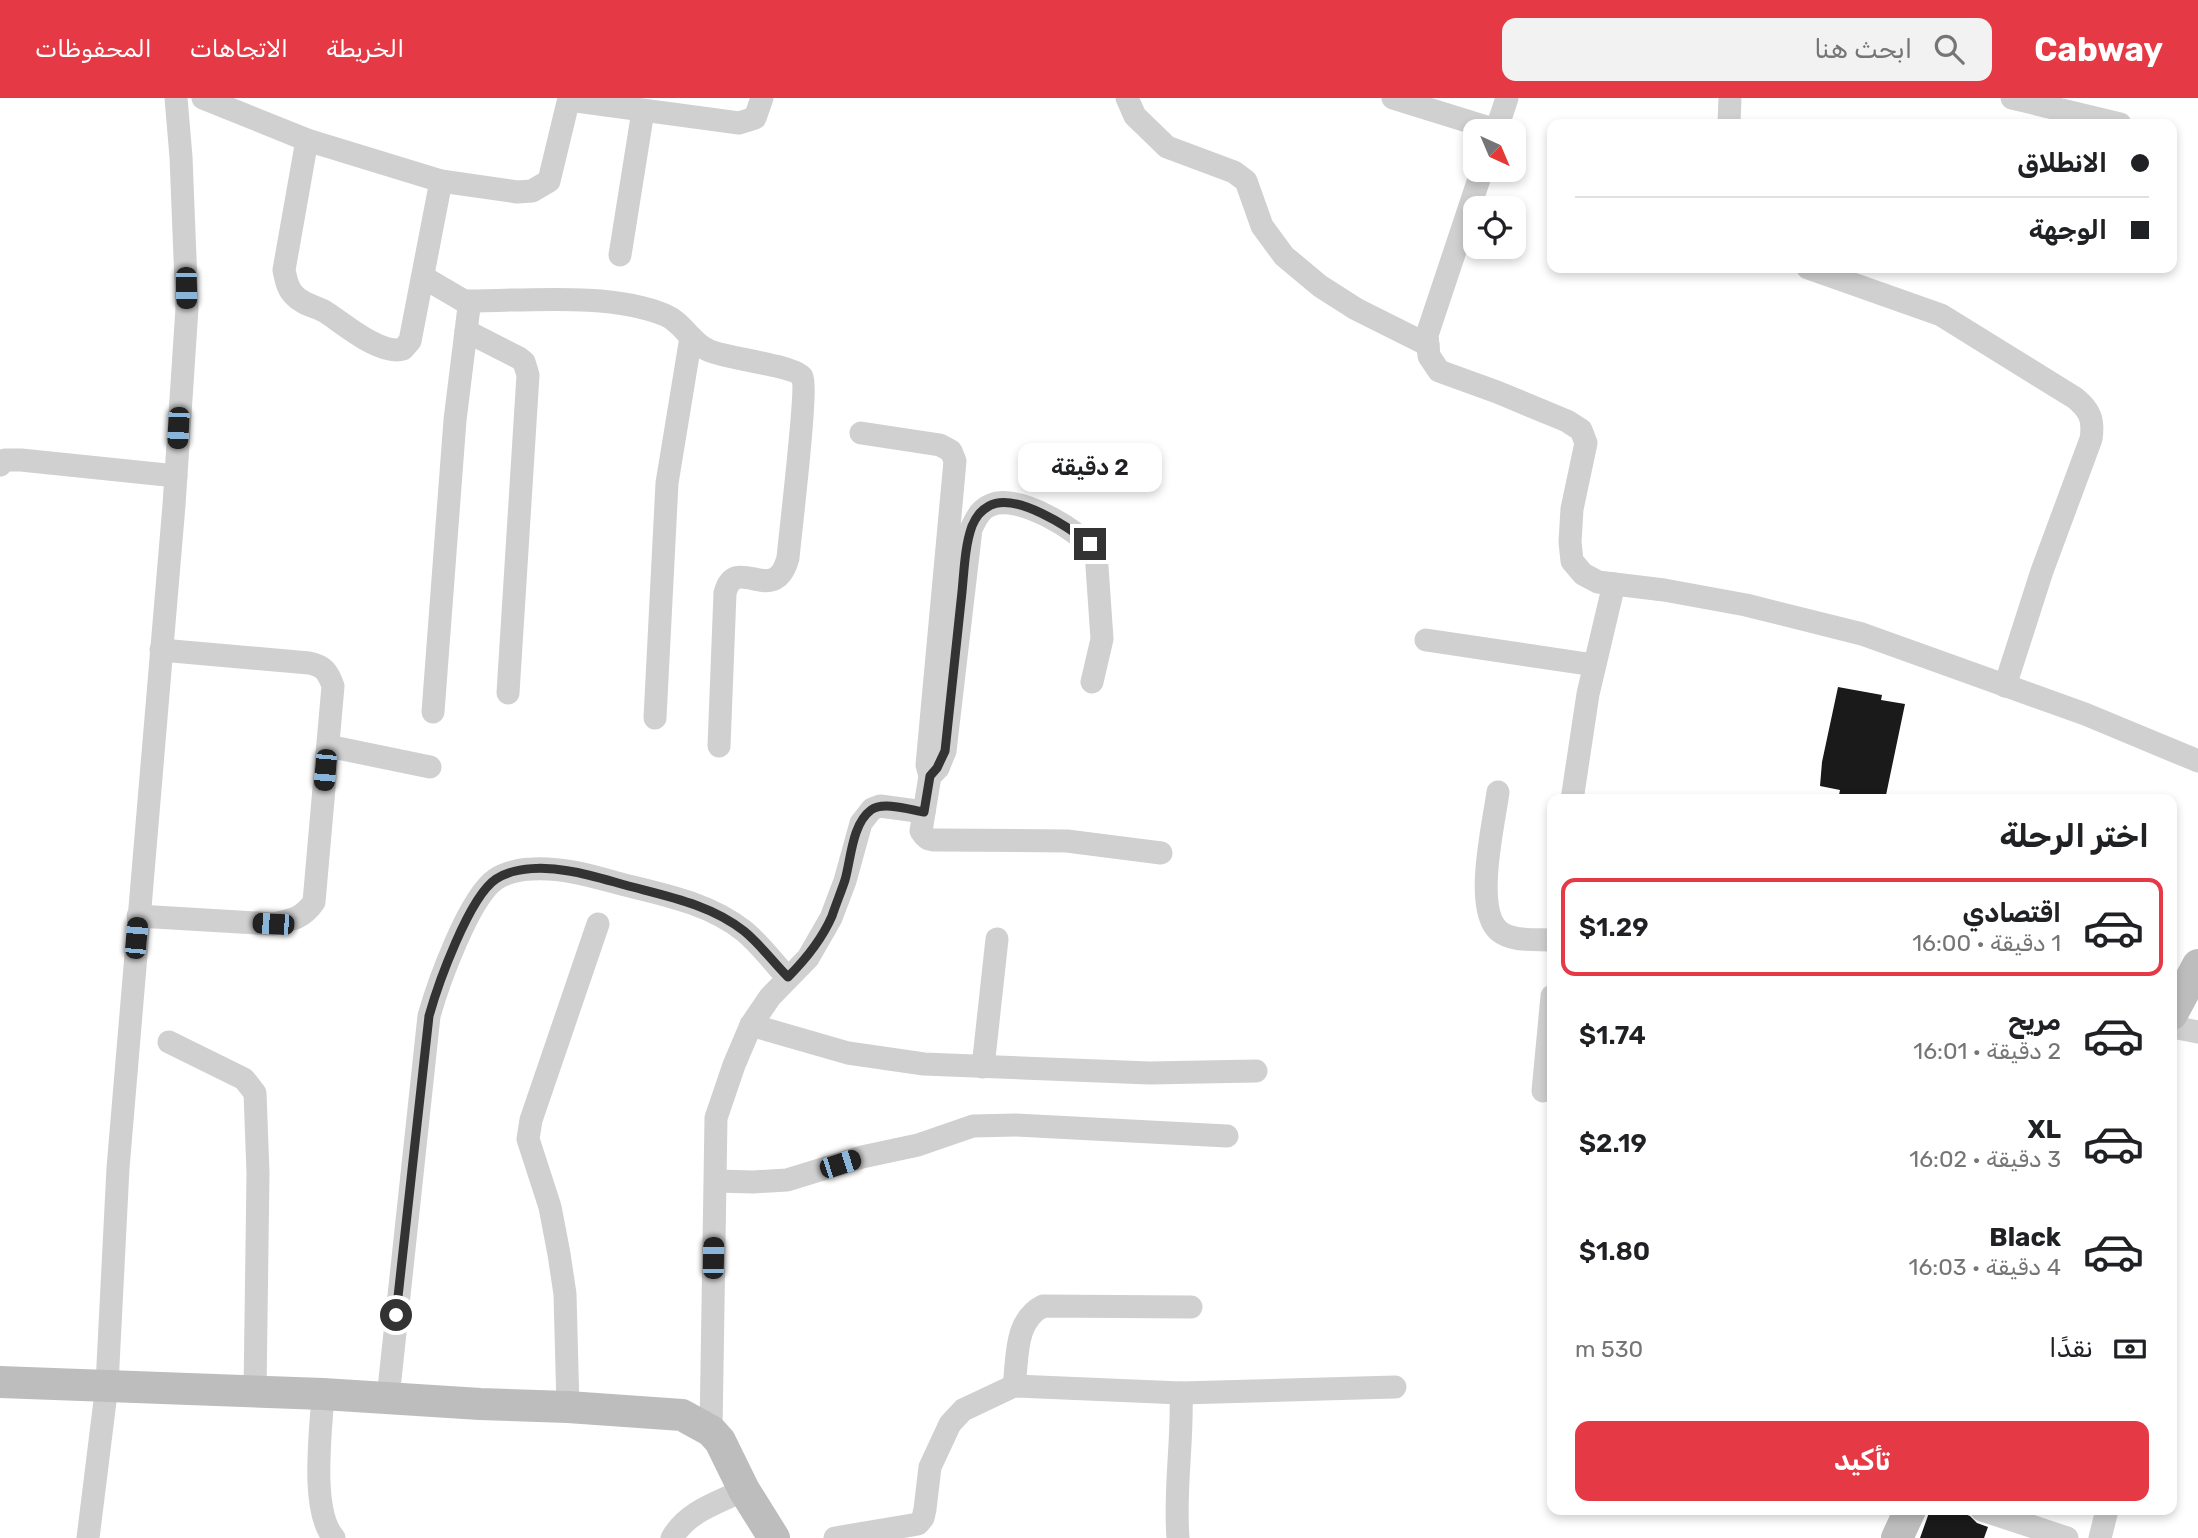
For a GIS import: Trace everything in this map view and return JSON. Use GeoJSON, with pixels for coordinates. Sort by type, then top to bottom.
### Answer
{"type":"FeatureCollection","features":[{"type":"Feature","properties":{"kind":"street"},"geometry":{"type":"LineString","coordinates":[[88,1538],[107,1385],[118,1168],[176,476],[187,308],[176,98]]}},
{"type":"Feature","properties":{"kind":"street"},"geometry":{"type":"LineString","coordinates":[[203,98],[248,108],[307,140],[442,181],[517,192],[533,191],[549,181],[569,99],[739,123],[755,118],[762,98]]}},
{"type":"Feature","properties":{"kind":"street"},"geometry":{"type":"LineString","coordinates":[[1126,98],[1135,116],[1167,147],[1234,172],[1246,181],[1262,226],[1284,256],[1320,286],[1356,309],[1428,345]]}},
{"type":"Feature","properties":{"kind":"street"},"geometry":{"type":"LineString","coordinates":[[1393,98],[1463,120]]}},
{"type":"Feature","properties":{"kind":"street"},"geometry":{"type":"LineString","coordinates":[[1500,119],[1507,98]]}},
{"type":"Feature","properties":{"kind":"street"},"geometry":{"type":"LineString","coordinates":[[1730,98],[1730,119]]}},
{"type":"Feature","properties":{"kind":"street"},"geometry":{"type":"LineString","coordinates":[[2012,98],[2099,119]]}},
{"type":"Feature","properties":{"kind":"street"},"geometry":{"type":"LineString","coordinates":[[620,255],[643,111]]}},
{"type":"Feature","properties":{"kind":"street"},"geometry":{"type":"LineString","coordinates":[[307,140],[284,270],[287,284],[292,294],[301,301],[323,311],[345,328],[391,351],[398,351],[410,341],[442,181]]}},
{"type":"Feature","properties":{"kind":"street"},"geometry":{"type":"LineString","coordinates":[[1478,182],[1427,335],[1429,356],[1439,372],[1555,416],[1581,430],[1586,443],[1572,509],[1572,561],[1583,574],[1598,582],[1664,590],[1746,605],[1862,634],[2085,714],[2198,761]]}},
{"type":"Feature","properties":{"kind":"street"},"geometry":{"type":"LineString","coordinates":[[1822,273],[1941,316],[2074,398],[2091,416],[2091,439],[2042,571],[2005,685]]}},
{"type":"Feature","properties":{"kind":"street"},"geometry":{"type":"LineString","coordinates":[[423,276],[464,301],[469,307],[455,420],[433,712]]}},
{"type":"Feature","properties":{"kind":"street"},"geometry":{"type":"LineString","coordinates":[[464,301],[600,300],[629,303],[674,319],[691,337],[710,351],[797,372],[803,381],[788,558],[784,571],[769,582],[733,578],[727,583],[724,593],[719,746]]}},
{"type":"Feature","properties":{"kind":"street"},"geometry":{"type":"LineString","coordinates":[[466,331],[519,358],[524,362],[528,375],[508,693]]}},
{"type":"Feature","properties":{"kind":"street"},"geometry":{"type":"LineString","coordinates":[[654,718],[667,483],[691,337]]}},
{"type":"Feature","properties":{"kind":"street"},"geometry":{"type":"LineString","coordinates":[[861,433],[940,445],[950,451],[956,461],[927,765],[930,776],[921,831],[928,840],[1067,841],[1161,853]]}},
{"type":"Feature","properties":{"kind":"street"},"geometry":{"type":"LineString","coordinates":[[0,465],[5,460],[22,460],[176,476]]}},
{"type":"Feature","properties":{"kind":"street"},"geometry":{"type":"LineString","coordinates":[[930,776],[945,751],[971,529],[978,514],[992,504],[1006,503],[1028,508],[1079,535],[1096,552],[1102,639],[1092,682]]}},
{"type":"Feature","properties":{"kind":"street"},"geometry":{"type":"LineString","coordinates":[[1573,794],[1594,666],[1614,584]]}},
{"type":"Feature","properties":{"kind":"street"},"geometry":{"type":"LineString","coordinates":[[1426,640],[1594,666]]}},
{"type":"Feature","properties":{"kind":"street"},"geometry":{"type":"LineString","coordinates":[[138,916],[273,924],[294,920],[306,914],[314,902],[328,746],[333,687],[329,673],[320,665],[161,650]]}},
{"type":"Feature","properties":{"kind":"street"},"geometry":{"type":"LineString","coordinates":[[328,746],[430,767]]}},
{"type":"Feature","properties":{"kind":"street"},"geometry":{"type":"LineString","coordinates":[[1498,792],[1485,890],[1488,911],[1499,931],[1511,937],[1547,940]]}},
{"type":"Feature","properties":{"kind":"street"},"geometry":{"type":"LineString","coordinates":[[711,1430],[716,1118],[734,1065],[751,1025],[770,996],[807,958],[831,918],[845,881],[861,823],[867,815],[880,806],[924,812]]}},
{"type":"Feature","properties":{"kind":"street"},"geometry":{"type":"LineString","coordinates":[[388,1398],[429,1016],[437,987],[472,910],[486,889],[496,879],[531,869],[568,870],[669,896],[704,908],[743,930],[788,977]]}},
{"type":"Feature","properties":{"kind":"street"},"geometry":{"type":"LineString","coordinates":[[568,1407],[565,1294],[550,1207],[528,1139],[531,1120],[598,924]]}},
{"type":"Feature","properties":{"kind":"street"},"geometry":{"type":"LineString","coordinates":[[983,1067],[997,939]]}},
{"type":"Feature","properties":{"kind":"street"},"geometry":{"type":"LineString","coordinates":[[2177,1005],[2198,965]]}},
{"type":"Feature","properties":{"kind":"street"},"geometry":{"type":"LineString","coordinates":[[751,1025],[848,1053],[924,1064],[1149,1073],[1256,1071]]}},
{"type":"Feature","properties":{"kind":"street"},"geometry":{"type":"LineString","coordinates":[[2177,1028],[2198,1032]]}},
{"type":"Feature","properties":{"kind":"street"},"geometry":{"type":"LineString","coordinates":[[169,1042],[244,1079],[255,1093],[258,1173],[255,1392]]}},
{"type":"Feature","properties":{"kind":"street"},"geometry":{"type":"LineString","coordinates":[[1543,1091],[1547,1049]]}},
{"type":"Feature","properties":{"kind":"street"},"geometry":{"type":"LineString","coordinates":[[716,1181],[787,1180],[862,1157],[918,1145],[973,1126],[1016,1125],[1227,1136]]}},
{"type":"Feature","properties":{"kind":"street"},"geometry":{"type":"LineString","coordinates":[[1014,1386],[1021,1327],[1030,1312],[1042,1306],[1191,1307]]}},
{"type":"Feature","properties":{"kind":"street"},"geometry":{"type":"LineString","coordinates":[[0,1382],[323,1394],[682,1415],[711,1430],[731,1460],[744,1490],[774,1538]]}},
{"type":"Feature","properties":{"kind":"street"},"geometry":{"type":"LineString","coordinates":[[835,1538],[918,1524],[925,1509],[930,1467],[950,1424],[971,1405],[1014,1386],[1181,1393],[1395,1387]]}},
{"type":"Feature","properties":{"kind":"street"},"geometry":{"type":"LineString","coordinates":[[1178,1538],[1176,1483],[1182,1422],[1181,1393]]}},
{"type":"Feature","properties":{"kind":"street"},"geometry":{"type":"LineString","coordinates":[[323,1394],[319,1485],[321,1512],[326,1529],[334,1538]]}},
{"type":"Feature","properties":{"kind":"street"},"geometry":{"type":"LineString","coordinates":[[672,1538],[682,1523],[693,1515],[744,1490]]}},
{"type":"Feature","properties":{"kind":"street"},"geometry":{"type":"LineString","coordinates":[[1897,1538],[1908,1515]]}},
{"type":"Feature","properties":{"kind":"street"},"geometry":{"type":"LineString","coordinates":[[1997,1515],[2067,1538]]}},
{"type":"Feature","properties":{"kind":"street"},"geometry":{"type":"LineString","coordinates":[[2100,1538],[2107,1515]]}},
{"type":"Feature","properties":{"kind":"building"},"geometry":{"type":"Polygon","coordinates":[[[1838,687],[1882,695],[1881,700],[1905,704],[1886,794],[1839,794],[1840,790],[1820,786],[1822,762],[1838,687]]]}},
{"type":"Feature","properties":{"kind":"building"},"geometry":{"type":"Polygon","coordinates":[[[1928,1515],[1967,1515],[1988,1527],[1984,1538],[1920,1538],[1928,1515]]]}},
{"type":"Feature","properties":{"kind":"route"},"geometry":{"type":"LineString","coordinates":[[396,1315],[429,1016],[437,987],[472,910],[486,889],[496,879],[513,872],[531,869],[568,870],[669,896],[704,908],[743,930],[788,977],[807,958],[831,918],[845,881],[856,836],[867,815],[880,806],[924,812],[930,776],[945,751],[965,569],[971,529],[978,514],[992,504],[1006,503],[1028,508],[1048,517],[1090,544]]}}]}
